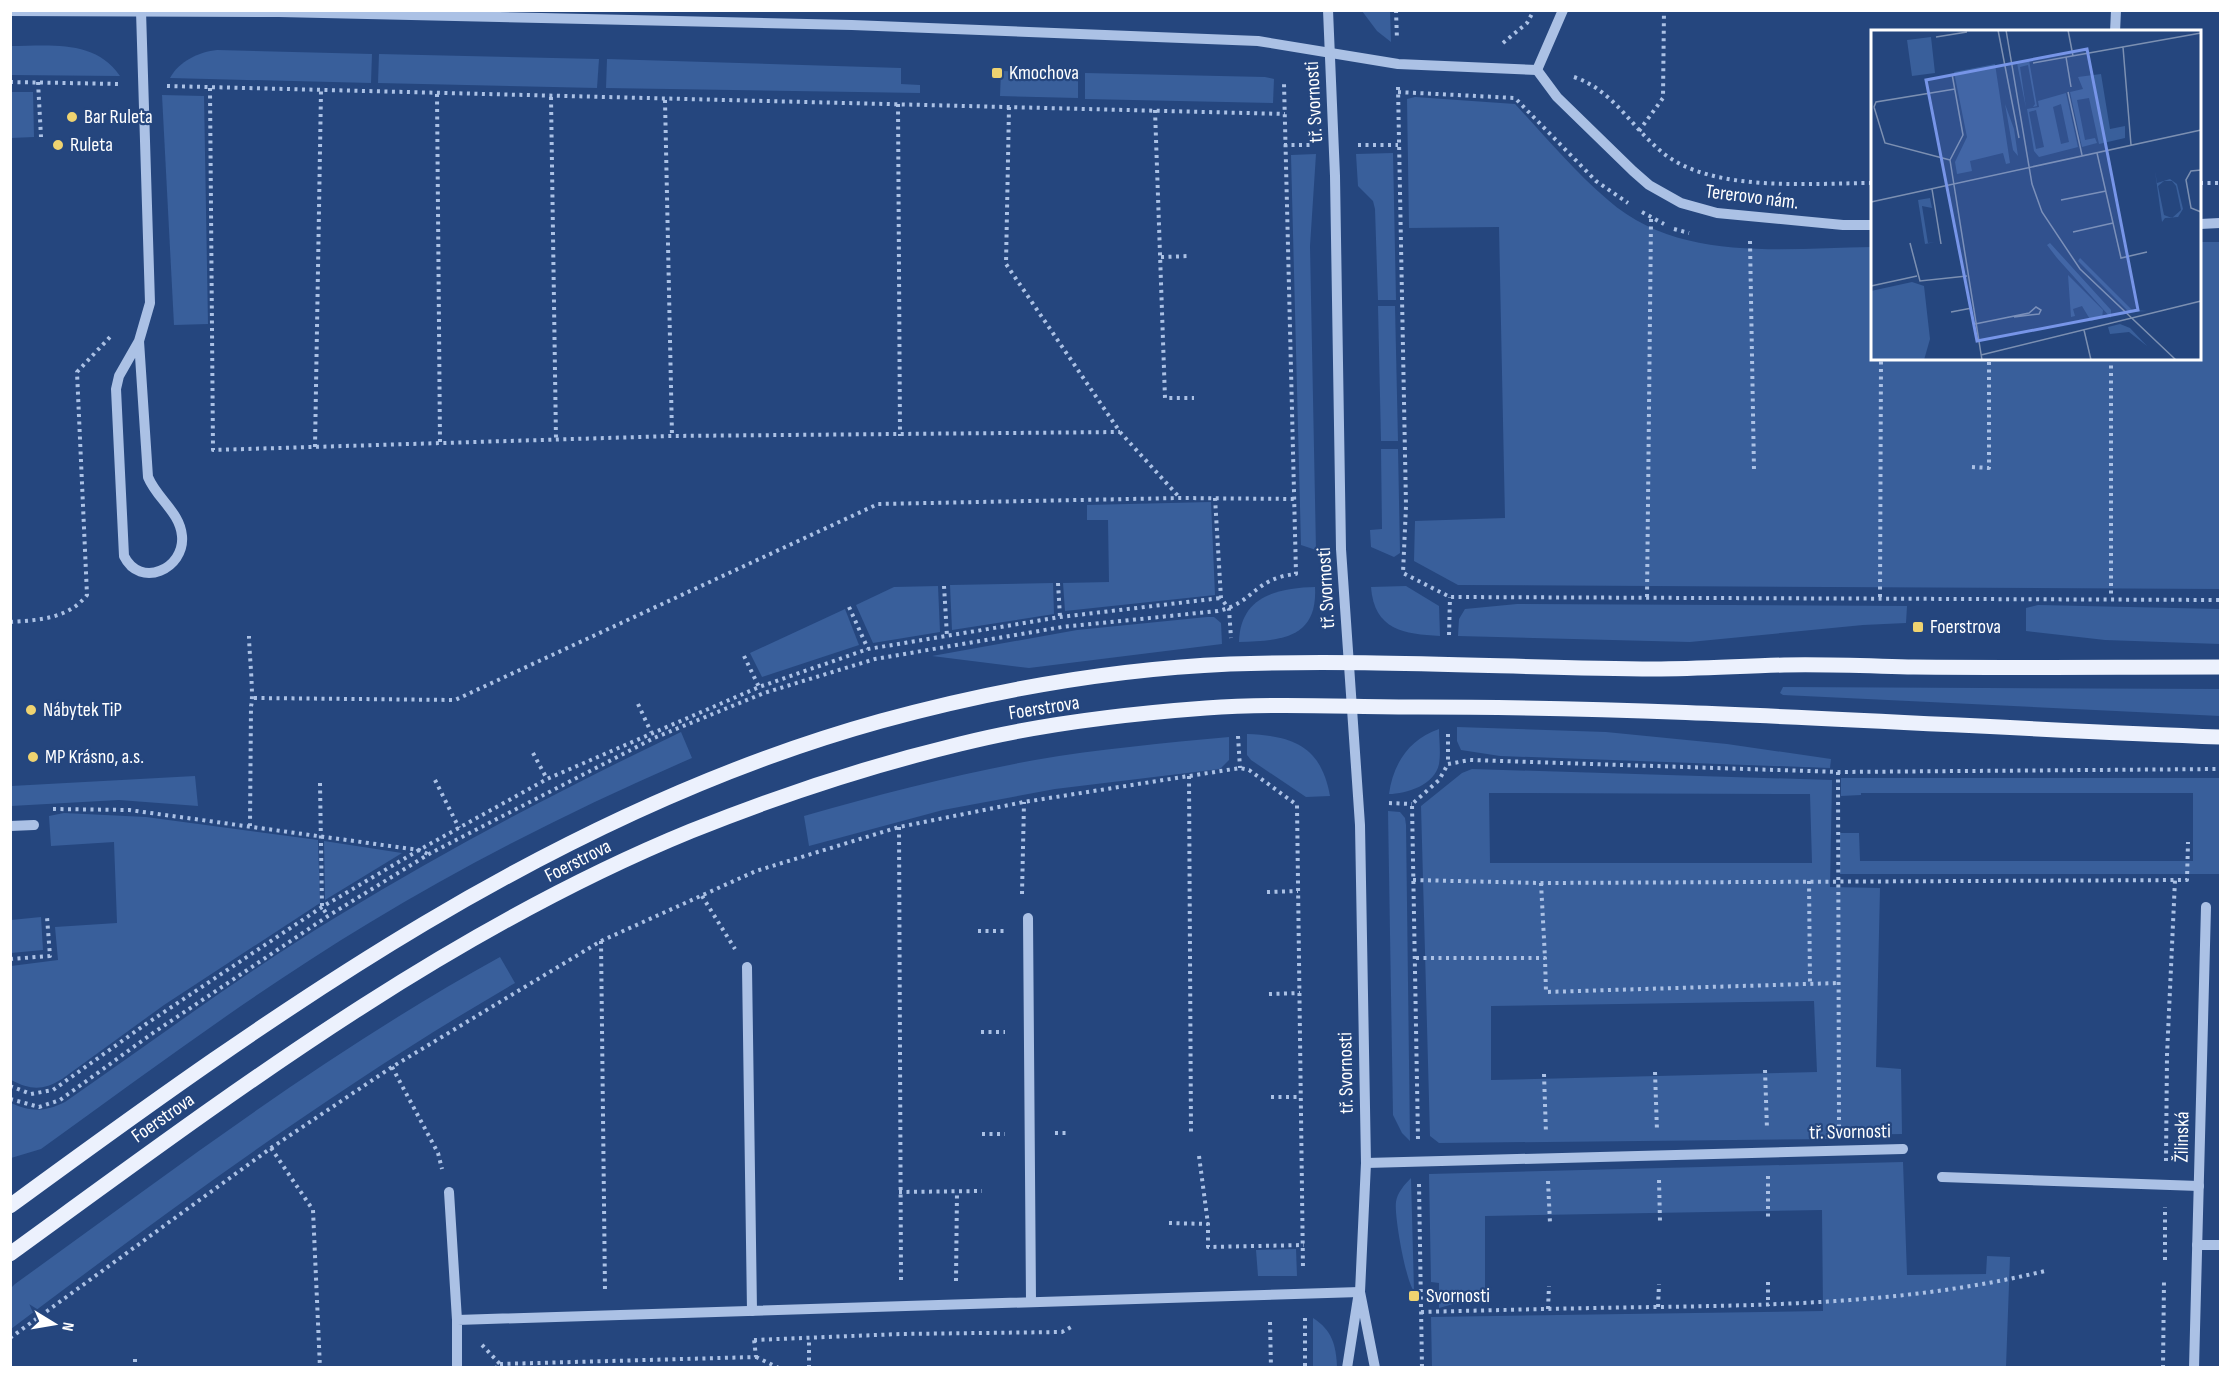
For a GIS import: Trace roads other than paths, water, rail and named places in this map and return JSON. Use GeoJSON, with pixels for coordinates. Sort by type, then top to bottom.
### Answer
{"type":"FeatureCollection","features":[{"type":"Feature","properties":{"kind":"main road","name":"Foerstrova"},"geometry":{"type":"LineString","coordinates":[[10,1206],[192,1074],[342,973],[451,906],[614,822],[732,771],[873,723],[959,701],[1023,689],[1198,666],[1349,665],[1660,669],[1788,665],[2220,667]]}},
{"type":"Feature","properties":{"kind":"main road","name":"Foerstrova"},"geometry":{"type":"LineString","coordinates":[[10,1254],[276,1063],[424,967],[609,867],[686,833],[792,794],[963,743],[1071,724],[1209,708],[1352,707],[1743,714],[2220,736]]}},
{"type":"Feature","properties":{"kind":"street","name":"tř. Svornosti"},"geometry":{"type":"LineString","coordinates":[[1328,10],[1339,324],[1341,549],[1360,825],[1366,1163],[1360,1292],[1375,1368]]}},
{"type":"Feature","properties":{"kind":"street"},"geometry":{"type":"LineString","coordinates":[[10,11],[550,14],[1204,38],[1278,43],[1398,64],[1538,70],[1563,10]]}},
{"type":"Feature","properties":{"kind":"street"},"geometry":{"type":"LineString","coordinates":[[2115,30],[2116,10]]}},
{"type":"Feature","properties":{"kind":"street"},"geometry":{"type":"LineString","coordinates":[[139,341],[148,477],[156,494],[175,514],[180,524],[182,540],[178,557],[154,574],[136,570],[124,556],[116,389],[119,376],[139,341],[150,303],[141,11]]}},
{"type":"Feature","properties":{"kind":"street","name":"Tererovo nám."},"geometry":{"type":"LineString","coordinates":[[1538,70],[1557,97],[1633,171],[1649,185],[1681,203],[1717,213],[1843,225],[1871,225]]}},
{"type":"Feature","properties":{"kind":"street"},"geometry":{"type":"LineString","coordinates":[[2201,224],[2220,224]]}},
{"type":"Feature","properties":{"kind":"street"},"geometry":{"type":"LineString","coordinates":[[10,826],[34,825]]}},
{"type":"Feature","properties":{"kind":"street","name":"Žilinská"},"geometry":{"type":"LineString","coordinates":[[2194,1368],[2206,908]]}},
{"type":"Feature","properties":{"kind":"street"},"geometry":{"type":"LineString","coordinates":[[1028,918],[1031,1301]]}},
{"type":"Feature","properties":{"kind":"street"},"geometry":{"type":"LineString","coordinates":[[747,967],[752,1311]]}},
{"type":"Feature","properties":{"kind":"street","name":"tř. Svornosti"},"geometry":{"type":"LineString","coordinates":[[1366,1163],[1903,1149]]}},
{"type":"Feature","properties":{"kind":"street"},"geometry":{"type":"LineString","coordinates":[[1942,1177],[2199,1186]]}},
{"type":"Feature","properties":{"kind":"street"},"geometry":{"type":"LineString","coordinates":[[449,1192],[457,1320],[457,1368]]}},
{"type":"Feature","properties":{"kind":"street"},"geometry":{"type":"LineString","coordinates":[[2197,1245],[2220,1245]]}},
{"type":"Feature","properties":{"kind":"street"},"geometry":{"type":"LineString","coordinates":[[457,1320],[1360,1292],[1347,1368]]}},
{"type":"Feature","properties":{"kind":"place","name":"Kmochova"},"geometry":{"type":"Point","coordinates":[997,73]}},
{"type":"Feature","properties":{"kind":"place","name":"Bar Ruleta"},"geometry":{"type":"Point","coordinates":[72,117]}},
{"type":"Feature","properties":{"kind":"place","name":"Ruleta"},"geometry":{"type":"Point","coordinates":[58,145]}},
{"type":"Feature","properties":{"kind":"place","name":"Foerstrova"},"geometry":{"type":"Point","coordinates":[1918,627]}},
{"type":"Feature","properties":{"kind":"place","name":"Nábytek TiP"},"geometry":{"type":"Point","coordinates":[31,710]}},
{"type":"Feature","properties":{"kind":"place","name":"MP Krásno, a.s."},"geometry":{"type":"Point","coordinates":[33,757]}},
{"type":"Feature","properties":{"kind":"place","name":"Svornosti"},"geometry":{"type":"Point","coordinates":[1414,1296]}}]}
